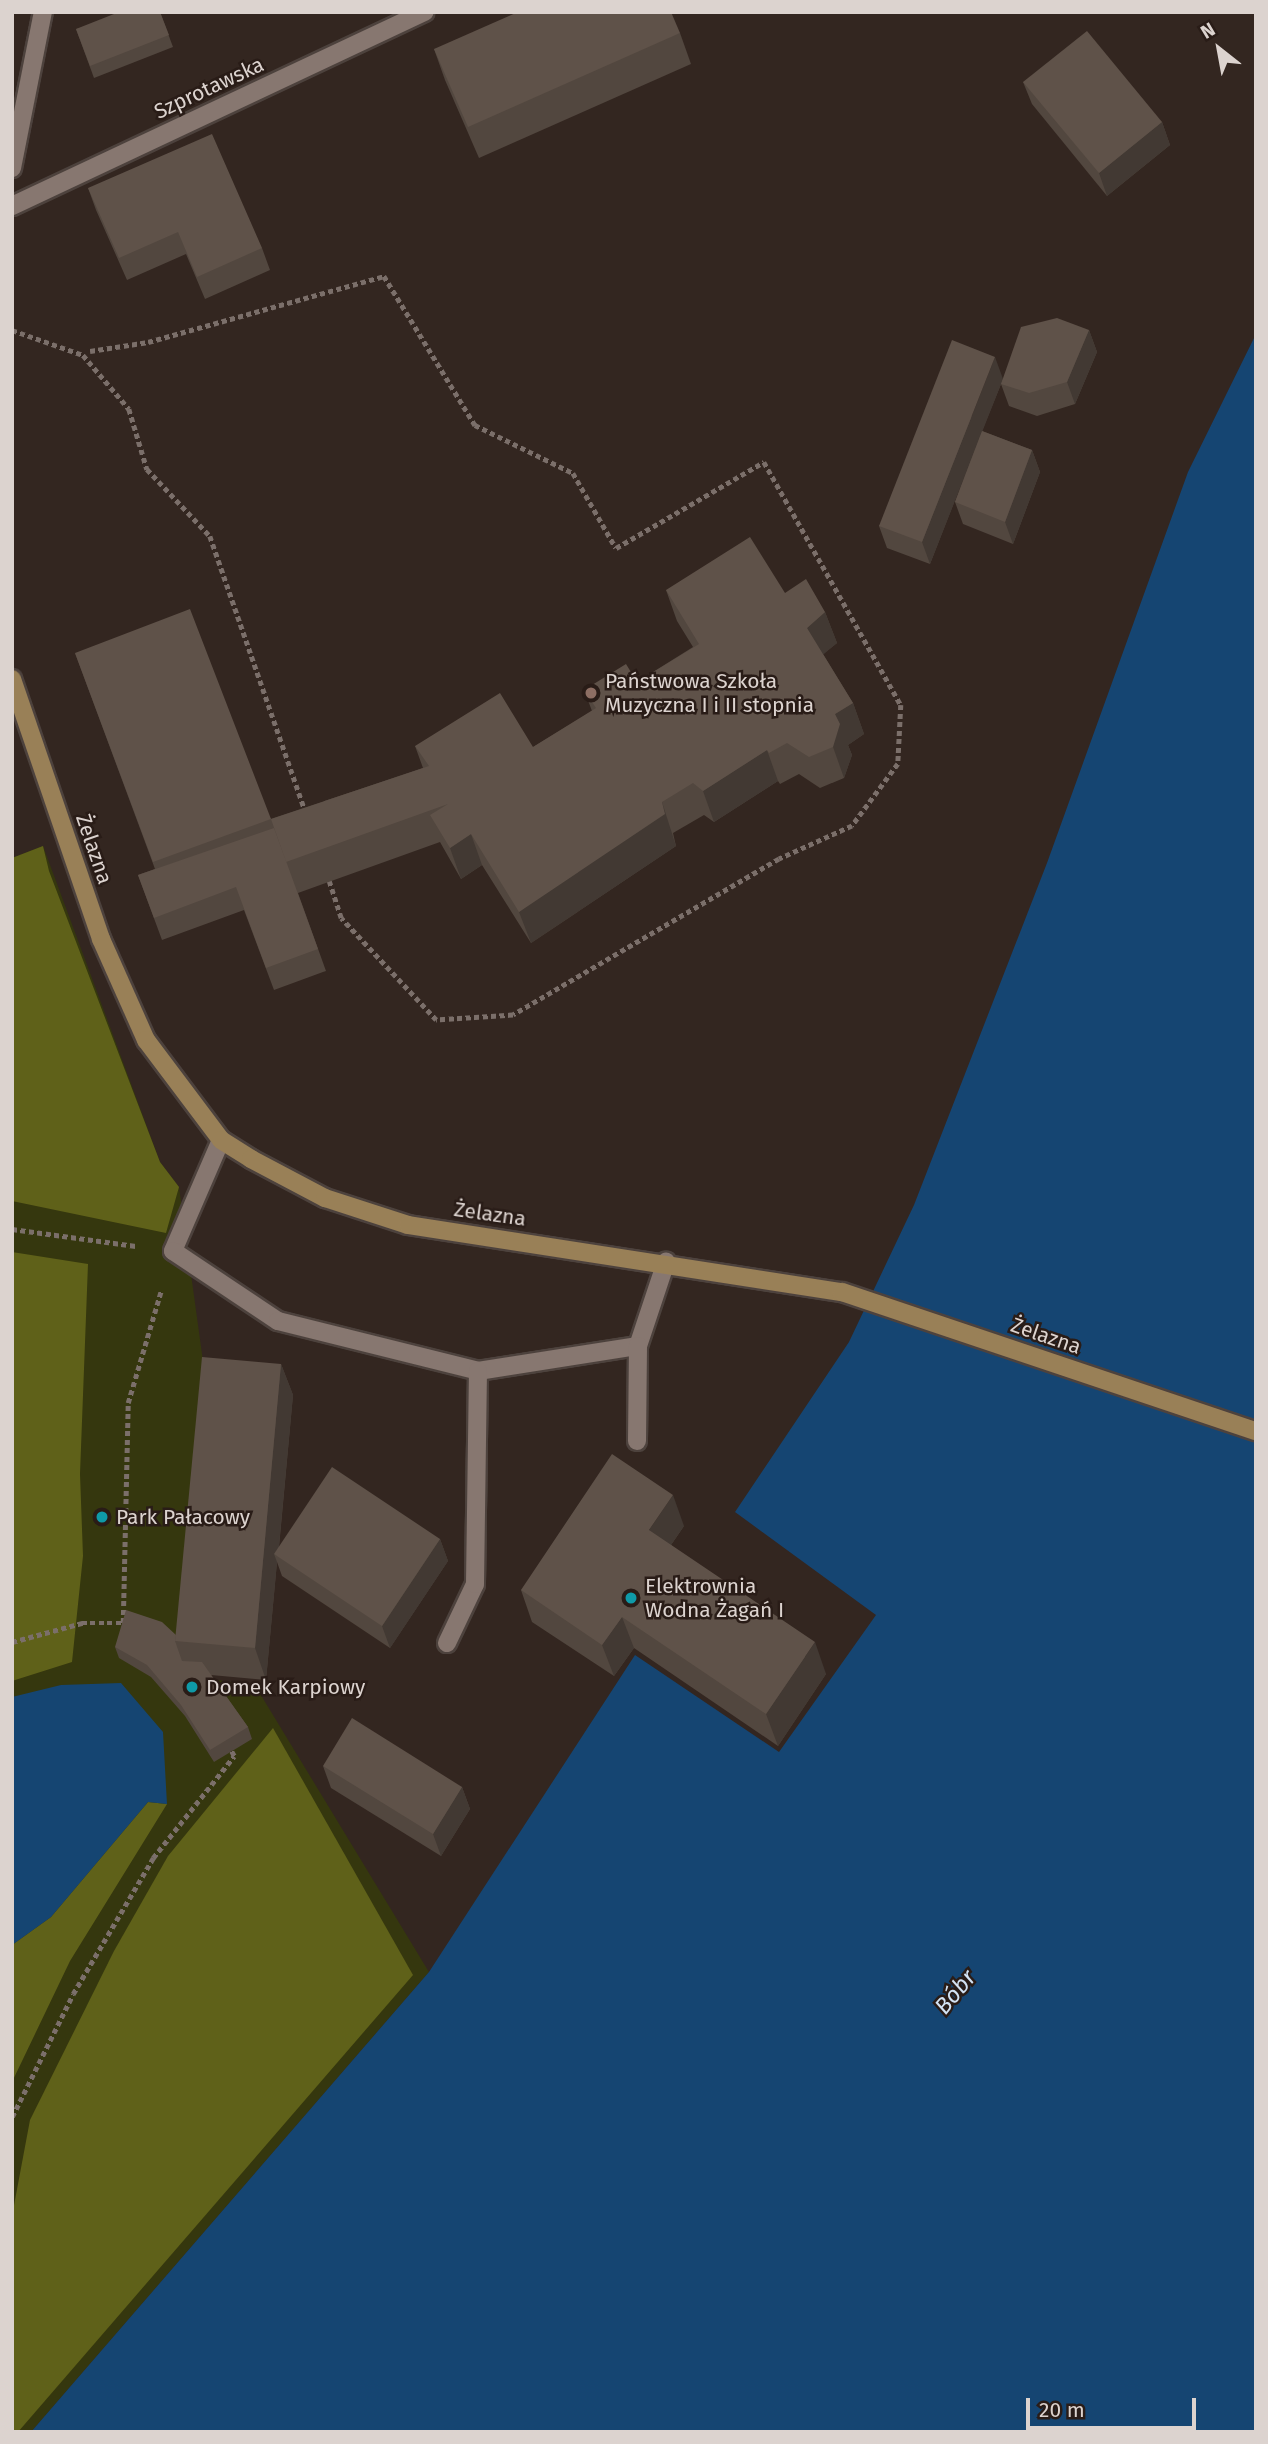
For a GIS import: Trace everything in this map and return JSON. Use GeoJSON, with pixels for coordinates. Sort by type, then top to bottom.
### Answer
{"type":"FeatureCollection","features":[{"type":"Feature","properties":{"kind":"street"},"geometry":{"type":"LineString","coordinates":[[12,169],[43,12]]}},
{"type":"Feature","properties":{"kind":"street","name":"Szprotawska"},"geometry":{"type":"LineString","coordinates":[[12,206],[425,12]]}},
{"type":"Feature","properties":{"kind":"street","name":"Żelazna"},"geometry":{"type":"LineString","coordinates":[[12,680],[101,939],[146,1040],[221,1140],[326,1198],[408,1225],[666,1262],[842,1292],[1256,1431]]}},
{"type":"Feature","properties":{"kind":"street"},"geometry":{"type":"LineString","coordinates":[[221,1140],[173,1251],[278,1321],[478,1371],[638,1346]]}},
{"type":"Feature","properties":{"kind":"street"},"geometry":{"type":"LineString","coordinates":[[638,1441],[638,1346],[666,1262]]}},
{"type":"Feature","properties":{"kind":"street"},"geometry":{"type":"LineString","coordinates":[[447,1643],[475,1584],[478,1371]]}},
{"type":"Feature","properties":{"kind":"path"},"geometry":{"type":"LineString","coordinates":[[90,351],[148,342],[384,276],[475,425],[573,473],[616,548],[764,462],[901,705],[898,764],[852,826],[779,859],[513,1016],[436,1020],[341,918],[323,865]]}},
{"type":"Feature","properties":{"kind":"path"},"geometry":{"type":"LineString","coordinates":[[12,330],[83,355],[129,409],[147,469],[210,536],[310,825]]}},
{"type":"Feature","properties":{"kind":"path"},"geometry":{"type":"LineString","coordinates":[[12,1228],[173,1251],[128,1403],[123,1623],[132,1633]]}},
{"type":"Feature","properties":{"kind":"path"},"geometry":{"type":"LineString","coordinates":[[12,1642],[82,1623],[123,1623]]}},
{"type":"Feature","properties":{"kind":"path"},"geometry":{"type":"LineString","coordinates":[[12,2117],[73,1994],[153,1858],[234,1756],[226,1742]]}},
{"type":"Feature","properties":{"kind":"shaded area","name":"Park Pałacowy"},"geometry":{"type":"Polygon","coordinates":[[[43,846],[160,1162],[179,1187],[203,1361],[181,1673],[256,1687],[429,1972],[31,2432],[12,2432],[12,858],[43,846]]]}},
{"type":"Feature","properties":{"kind":"shaded area"},"geometry":{"type":"Polygon","coordinates":[[[43,846],[49,871],[160,1162],[179,1187],[166,1233],[12,1201],[12,858],[43,846]]]}},
{"type":"Feature","properties":{"kind":"shaded area"},"geometry":{"type":"Polygon","coordinates":[[[12,1252],[88,1264],[80,1474],[83,1556],[72,1662],[12,1681],[12,1252]]]}},
{"type":"Feature","properties":{"kind":"shaded area"},"geometry":{"type":"Polygon","coordinates":[[[273,1728],[413,1975],[18,2432],[12,2432],[12,2216],[30,2120],[114,1951],[168,1856],[273,1728]]]}},
{"type":"Feature","properties":{"kind":"shaded area"},"geometry":{"type":"Polygon","coordinates":[[[148,1802],[167,1804],[70,1961],[12,2082],[12,1945],[51,1917],[148,1802]]]}},
{"type":"Feature","properties":{"kind":"water","name":"Bóbr"},"geometry":{"type":"Polygon","coordinates":[[[1256,334],[1256,2432],[31,2432],[429,1972],[635,1655],[779,1752],[876,1615],[735,1512],[849,1342],[914,1205],[1047,863],[1188,472],[1256,334]]]}},
{"type":"Feature","properties":{"kind":"water"},"geometry":{"type":"Polygon","coordinates":[[[121,1683],[163,1732],[167,1804],[148,1802],[51,1917],[12,1945],[12,1697],[61,1685],[121,1683]]]}},
{"type":"Feature","properties":{"kind":"building"},"geometry":{"type":"Polygon","coordinates":[[[119,12],[160,12],[169,35],[90,66],[76,29],[119,12]]]}},
{"type":"Feature","properties":{"kind":"building"},"geometry":{"type":"Polygon","coordinates":[[[518,12],[671,12],[680,33],[468,127],[434,49],[518,12]]]}},
{"type":"Feature","properties":{"kind":"building"},"geometry":{"type":"Polygon","coordinates":[[[1087,31],[1162,122],[1099,173],[1023,82],[1087,31]]]}},
{"type":"Feature","properties":{"kind":"building"},"geometry":{"type":"Polygon","coordinates":[[[212,134],[262,248],[197,277],[178,232],[119,258],[88,188],[212,134]]]}},
{"type":"Feature","properties":{"kind":"building"},"geometry":{"type":"Polygon","coordinates":[[[1057,318],[1089,330],[1067,382],[1029,393],[1001,384],[1021,327],[1057,318]]]}},
{"type":"Feature","properties":{"kind":"building"},"geometry":{"type":"Polygon","coordinates":[[[952,340],[995,357],[922,542],[879,526],[952,340]]]}},
{"type":"Feature","properties":{"kind":"building"},"geometry":{"type":"Polygon","coordinates":[[[982,431],[1032,450],[1005,522],[955,502],[982,431]]]}},
{"type":"Feature","properties":{"kind":"building"},"geometry":{"type":"Polygon","coordinates":[[[750,537],[785,593],[806,579],[825,612],[807,628],[853,703],[835,714],[840,724],[833,747],[809,757],[787,743],[769,753],[767,750],[703,791],[693,783],[662,802],[665,814],[519,912],[471,834],[450,848],[430,815],[448,804],[286,862],[271,819],[429,766],[415,746],[500,693],[533,747],[596,708],[584,690],[626,664],[637,682],[699,644],[666,590],[750,537]]]}},
{"type":"Feature","properties":{"kind":"building"},"geometry":{"type":"Polygon","coordinates":[[[190,609],[271,819],[153,862],[75,653],[190,609]]]}},
{"type":"Feature","properties":{"kind":"building"},"geometry":{"type":"Polygon","coordinates":[[[274,828],[318,949],[266,968],[236,887],[154,918],[138,875],[274,828]]]}},
{"type":"Feature","properties":{"kind":"building"},"geometry":{"type":"Polygon","coordinates":[[[202,1357],[281,1364],[255,1648],[175,1641],[202,1357]]]}},
{"type":"Feature","properties":{"kind":"building","name":"Elektrownia Wodna Żagań I"},"geometry":{"type":"Polygon","coordinates":[[[612,1454],[673,1495],[649,1530],[815,1642],[766,1714],[622,1617],[602,1645],[521,1590],[612,1454]]]}},
{"type":"Feature","properties":{"kind":"building"},"geometry":{"type":"Polygon","coordinates":[[[332,1467],[440,1539],[382,1626],[274,1554],[332,1467]]]}},
{"type":"Feature","properties":{"kind":"building"},"geometry":{"type":"Polygon","coordinates":[[[126,1610],[162,1622],[176,1635],[175,1641],[182,1661],[202,1662],[248,1727],[210,1750],[181,1705],[147,1665],[115,1647],[126,1610]]]}},
{"type":"Feature","properties":{"kind":"building"},"geometry":{"type":"Polygon","coordinates":[[[352,1718],[462,1787],[433,1834],[323,1766],[352,1718]]]}},
{"type":"Feature","properties":{"kind":"place","name":"Państwowa Szkoła Muzyczna I i II stopnia"},"geometry":{"type":"Point","coordinates":[591,693]}},
{"type":"Feature","properties":{"kind":"place","name":"Park Pałacowy"},"geometry":{"type":"Point","coordinates":[102,1517]}},
{"type":"Feature","properties":{"kind":"place","name":"Elektrownia Wodna Żagań I"},"geometry":{"type":"Point","coordinates":[631,1598]}},
{"type":"Feature","properties":{"kind":"place","name":"Domek Karpiowy"},"geometry":{"type":"Point","coordinates":[192,1687]}}]}
